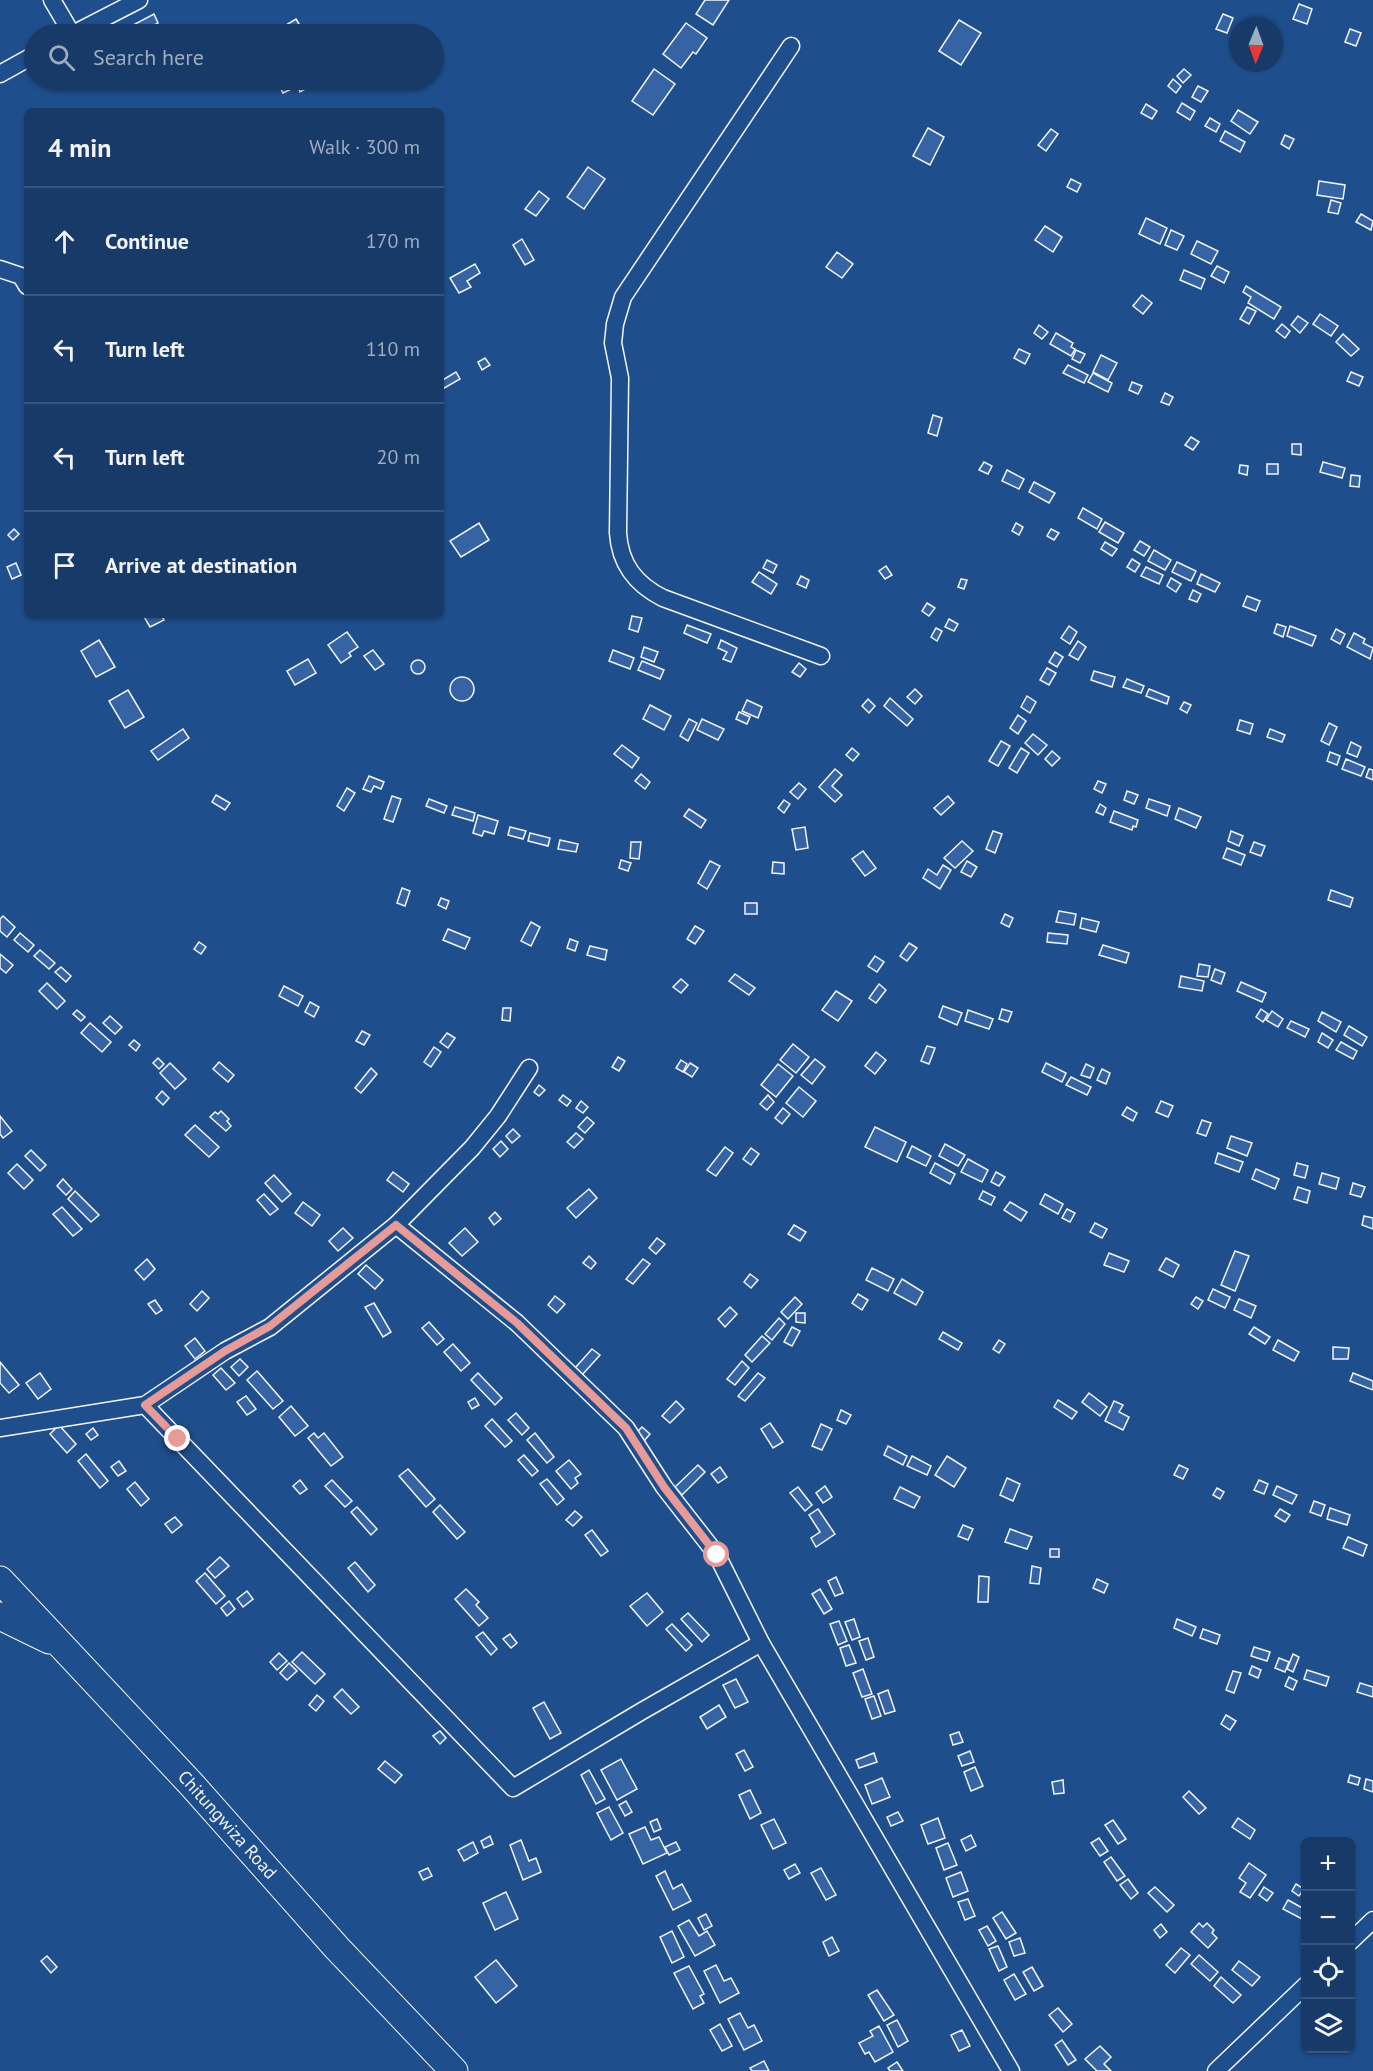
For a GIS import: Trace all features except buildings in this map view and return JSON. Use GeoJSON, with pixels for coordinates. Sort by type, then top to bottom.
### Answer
{"type":"FeatureCollection","features":[{"type":"Feature","properties":{"kind":"main road","name":"Chitungwiza Road"},"geometry":{"type":"LineString","coordinates":[[0,1580],[192,1785],[337,1948],[454,2071]]}},
{"type":"Feature","properties":{"kind":"main road"},"geometry":{"type":"LineString","coordinates":[[0,1616],[64,1647]]}},
{"type":"Feature","properties":{"kind":"street"},"geometry":{"type":"LineString","coordinates":[[52,0],[66,24]]}},
{"type":"Feature","properties":{"kind":"street"},"geometry":{"type":"LineString","coordinates":[[92,24],[139,0]]}},
{"type":"Feature","properties":{"kind":"street"},"geometry":{"type":"LineString","coordinates":[[791,46],[623,297],[615,324],[613,343],[620,378],[618,533],[619,547],[630,573],[650,592],[821,656]]}},
{"type":"Feature","properties":{"kind":"street"},"geometry":{"type":"LineString","coordinates":[[0,74],[24,61]]}},
{"type":"Feature","properties":{"kind":"street"},"geometry":{"type":"LineString","coordinates":[[0,269],[21,276],[24,281]]}},
{"type":"Feature","properties":{"kind":"street"},"geometry":{"type":"LineString","coordinates":[[0,1428],[145,1405],[225,1351],[270,1326],[396,1225],[472,1148],[498,1116],[529,1068]]}},
{"type":"Feature","properties":{"kind":"street"},"geometry":{"type":"LineString","coordinates":[[396,1225],[517,1323],[626,1428],[664,1487],[717,1555],[761,1643],[1011,2071]]}},
{"type":"Feature","properties":{"kind":"street"},"geometry":{"type":"LineString","coordinates":[[145,1405],[513,1788],[761,1643]]}},
{"type":"Feature","properties":{"kind":"street"},"geometry":{"type":"LineString","coordinates":[[1355,1937],[1373,1920]]}},
{"type":"Feature","properties":{"kind":"street"},"geometry":{"type":"LineString","coordinates":[[1216,2071],[1301,1989]]}},
{"type":"Feature","properties":{"kind":"route"},"geometry":{"type":"LineString","coordinates":[[178,1439],[145,1405],[225,1351],[270,1326],[396,1225],[517,1323],[626,1428],[664,1487],[717,1555]]}}]}
